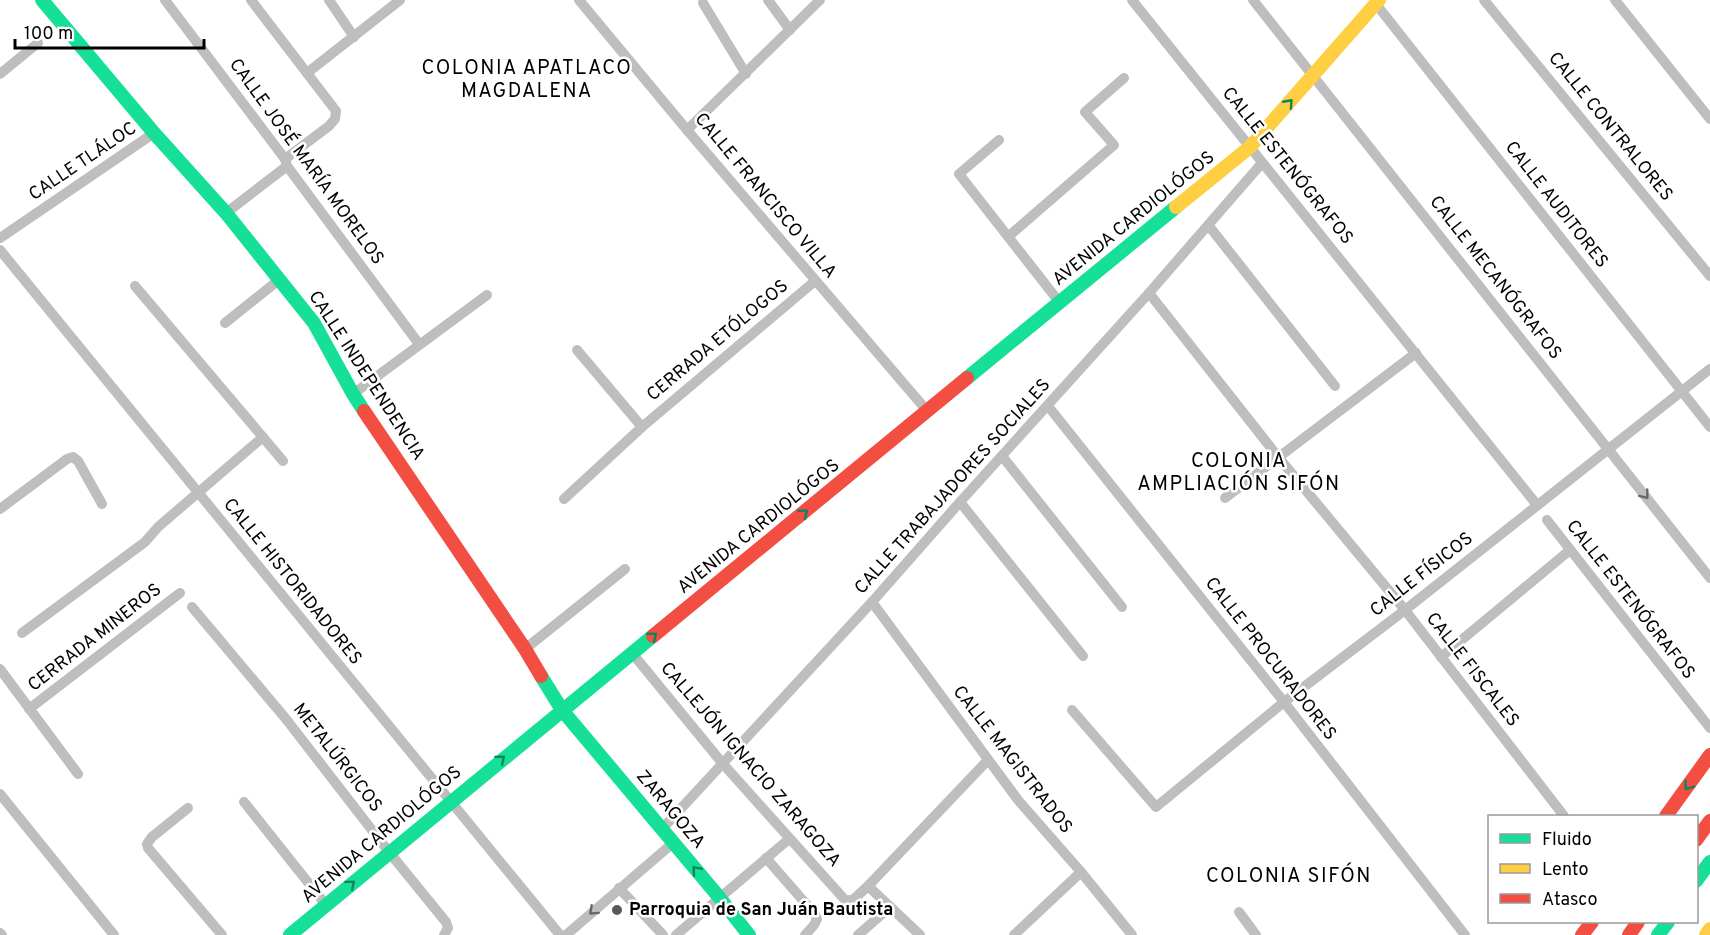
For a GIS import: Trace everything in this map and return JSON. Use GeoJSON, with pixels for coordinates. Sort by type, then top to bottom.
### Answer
{"type":"FeatureCollection","features":[{"type":"Feature","properties":{"kind":"main road","name":"CALLE INDEPENDENCIA"},"geometry":{"type":"LineString","coordinates":[[42,0],[154,133],[226,213],[314,323],[353,394],[525,649],[562,710]]}},
{"type":"Feature","properties":{"kind":"main road","name":"AVENIDA CARDIOLÓGOS"},"geometry":{"type":"LineString","coordinates":[[290,935],[1250,147],[1377,2]]}},
{"type":"Feature","properties":{"kind":"main road","name":"ZARAGOZA"},"geometry":{"type":"LineString","coordinates":[[562,710],[749,935]]}},
{"type":"Feature","properties":{"kind":"main road"},"geometry":{"type":"LineString","coordinates":[[1667,815],[1710,755]]}},
{"type":"Feature","properties":{"kind":"main road"},"geometry":{"type":"LineString","coordinates":[[1698,837],[1710,821]]}},
{"type":"Feature","properties":{"kind":"main road"},"geometry":{"type":"LineString","coordinates":[[1698,878],[1710,862]]}},
{"type":"Feature","properties":{"kind":"main road"},"geometry":{"type":"LineString","coordinates":[[1706,935],[1710,929]]}},
{"type":"Feature","properties":{"kind":"street","name":"CALLE JOSÉ MARÍA MORELOS"},"geometry":{"type":"LineString","coordinates":[[165,0],[419,344]]}},
{"type":"Feature","properties":{"kind":"street"},"geometry":{"type":"LineString","coordinates":[[226,213],[330,126],[335,119],[336,111],[251,0]]}},
{"type":"Feature","properties":{"kind":"street"},"geometry":{"type":"LineString","coordinates":[[329,0],[354,37]]}},
{"type":"Feature","properties":{"kind":"street"},"geometry":{"type":"LineString","coordinates":[[307,73],[400,0]]}},
{"type":"Feature","properties":{"kind":"street","name":"CALLE FRANCISCO VILLA"},"geometry":{"type":"LineString","coordinates":[[579,0],[815,281],[928,411]]}},
{"type":"Feature","properties":{"kind":"street"},"geometry":{"type":"LineString","coordinates":[[768,0],[790,30]]}},
{"type":"Feature","properties":{"kind":"street"},"geometry":{"type":"LineString","coordinates":[[687,130],[820,0]]}},
{"type":"Feature","properties":{"kind":"street","name":"CALLE ESTENÓGRAFOS"},"geometry":{"type":"LineString","coordinates":[[1132,0],[1537,505]]}},
{"type":"Feature","properties":{"kind":"street","name":"CALLE MECANÓGRAFOS"},"geometry":{"type":"LineString","coordinates":[[1253,0],[1710,578]]}},
{"type":"Feature","properties":{"kind":"street","name":"CALLE CONTRALORES"},"geometry":{"type":"LineString","coordinates":[[1484,0],[1710,276]]}},
{"type":"Feature","properties":{"kind":"street"},"geometry":{"type":"LineString","coordinates":[[1615,0],[1710,119]]}},
{"type":"Feature","properties":{"kind":"street","name":"CALLE AUDITORES"},"geometry":{"type":"LineString","coordinates":[[1377,2],[1710,427]]}},
{"type":"Feature","properties":{"kind":"street"},"geometry":{"type":"LineString","coordinates":[[703,3],[746,74]]}},
{"type":"Feature","properties":{"kind":"street"},"geometry":{"type":"LineString","coordinates":[[0,72],[38,43]]}},
{"type":"Feature","properties":{"kind":"street"},"geometry":{"type":"LineString","coordinates":[[1009,236],[1114,145],[1085,112],[1124,78]]}},
{"type":"Feature","properties":{"kind":"street","name":"CALLE TLÁLOC"},"geometry":{"type":"LineString","coordinates":[[0,238],[154,133]]}},
{"type":"Feature","properties":{"kind":"street"},"geometry":{"type":"LineString","coordinates":[[999,140],[959,174],[1060,303]]}},
{"type":"Feature","properties":{"kind":"street","name":"CALLE TRABAJADORES SOCIALES"},"geometry":{"type":"LineString","coordinates":[[662,829],[872,602],[1209,226],[1262,163]]}},
{"type":"Feature","properties":{"kind":"street"},"geometry":{"type":"LineString","coordinates":[[1209,226],[1335,386]]}},
{"type":"Feature","properties":{"kind":"street","name":"CALLE HISTORIDADORES"},"geometry":{"type":"LineString","coordinates":[[0,250],[560,935]]}},
{"type":"Feature","properties":{"kind":"street"},"geometry":{"type":"LineString","coordinates":[[225,323],[280,279]]}},
{"type":"Feature","properties":{"kind":"street","name":"CERRADA ETÓLOGOS"},"geometry":{"type":"LineString","coordinates":[[564,499],[642,427],[815,281]]}},
{"type":"Feature","properties":{"kind":"street"},"geometry":{"type":"LineString","coordinates":[[135,286],[283,460]]}},
{"type":"Feature","properties":{"kind":"street","name":"CALLE FISCALES"},"geometry":{"type":"LineString","coordinates":[[1149,293],[1279,458],[1405,610],[1563,815]]}},
{"type":"Feature","properties":{"kind":"street"},"geometry":{"type":"LineString","coordinates":[[353,394],[488,295]]}},
{"type":"Feature","properties":{"kind":"street","name":"CERRADA ETÓLOGOS"},"geometry":{"type":"LineString","coordinates":[[577,350],[642,427]]}},
{"type":"Feature","properties":{"kind":"street"},"geometry":{"type":"LineString","coordinates":[[1225,498],[1416,353]]}},
{"type":"Feature","properties":{"kind":"street","name":"CALLE FÍSICOS"},"geometry":{"type":"LineString","coordinates":[[1072,710],[1156,807],[1284,702],[1405,610],[1710,369]]}},
{"type":"Feature","properties":{"kind":"street","name":"CALLE PROCURADORES"},"geometry":{"type":"LineString","coordinates":[[1048,406],[1284,702],[1465,935]]}},
{"type":"Feature","properties":{"kind":"street"},"geometry":{"type":"LineString","coordinates":[[22,633],[145,542],[158,527],[262,437]]}},
{"type":"Feature","properties":{"kind":"street"},"geometry":{"type":"LineString","coordinates":[[1002,456],[1122,607]]}},
{"type":"Feature","properties":{"kind":"street"},"geometry":{"type":"LineString","coordinates":[[0,509],[67,459],[73,457],[78,461],[102,504]]}},
{"type":"Feature","properties":{"kind":"street"},"geometry":{"type":"LineString","coordinates":[[960,502],[1083,656]]}},
{"type":"Feature","properties":{"kind":"street","name":"CALLE ESTENÓGRAFOS"},"geometry":{"type":"LineString","coordinates":[[1547,520],[1710,728]]}},
{"type":"Feature","properties":{"kind":"street"},"geometry":{"type":"LineString","coordinates":[[1441,657],[1570,550]]}},
{"type":"Feature","properties":{"kind":"street"},"geometry":{"type":"LineString","coordinates":[[525,649],[626,569]]}},
{"type":"Feature","properties":{"kind":"street","name":"CERRADA MINEROS"},"geometry":{"type":"LineString","coordinates":[[29,709],[180,593]]}},
{"type":"Feature","properties":{"kind":"street","name":"CALLE MAGISTRADOS"},"geometry":{"type":"LineString","coordinates":[[872,602],[987,761],[1131,935]]}},
{"type":"Feature","properties":{"kind":"street","name":"METALÚRGICOS"},"geometry":{"type":"LineString","coordinates":[[192,607],[286,719],[446,922],[448,928],[444,934]]}},
{"type":"Feature","properties":{"kind":"street","name":"CALLEJÓN IGNACIO ZARAGOZA"},"geometry":{"type":"LineString","coordinates":[[632,653],[723,764],[843,898],[850,902],[868,886]]}},
{"type":"Feature","properties":{"kind":"street","name":"CERRADA MINEROS"},"geometry":{"type":"LineString","coordinates":[[0,669],[78,774]]}},
{"type":"Feature","properties":{"kind":"street"},"geometry":{"type":"LineString","coordinates":[[920,935],[868,886],[987,761]]}},
{"type":"Feature","properties":{"kind":"street"},"geometry":{"type":"LineString","coordinates":[[0,794],[114,935]]}},
{"type":"Feature","properties":{"kind":"street"},"geometry":{"type":"LineString","coordinates":[[244,802],[326,905]]}},
{"type":"Feature","properties":{"kind":"street"},"geometry":{"type":"LineString","coordinates":[[188,808],[152,837],[147,844],[148,848],[222,935]]}},
{"type":"Feature","properties":{"kind":"street"},"geometry":{"type":"LineString","coordinates":[[676,935],[789,839]]}},
{"type":"Feature","properties":{"kind":"street"},"geometry":{"type":"LineString","coordinates":[[566,935],[673,843]]}},
{"type":"Feature","properties":{"kind":"street"},"geometry":{"type":"LineString","coordinates":[[766,858],[814,913],[817,919],[805,935]]}},
{"type":"Feature","properties":{"kind":"street"},"geometry":{"type":"LineString","coordinates":[[1014,935],[1081,872]]}},
{"type":"Feature","properties":{"kind":"street"},"geometry":{"type":"LineString","coordinates":[[619,888],[663,935]]}},
{"type":"Feature","properties":{"kind":"street"},"geometry":{"type":"LineString","coordinates":[[858,935],[889,908]]}},
{"type":"Feature","properties":{"kind":"street"},"geometry":{"type":"LineString","coordinates":[[1239,912],[1256,935]]}},
{"type":"Feature","properties":{"kind":"traffic: fast"},"geometry":{"type":"LineString","coordinates":[[42,0],[154,133],[226,213],[314,323],[364,411]]}},
{"type":"Feature","properties":{"kind":"traffic: fast"},"geometry":{"type":"LineString","coordinates":[[967,378],[1176,207]]}},
{"type":"Feature","properties":{"kind":"traffic: fast"},"geometry":{"type":"LineString","coordinates":[[290,935],[653,636]]}},
{"type":"Feature","properties":{"kind":"traffic: fast"},"geometry":{"type":"LineString","coordinates":[[541,676],[562,710],[749,935]]}},
{"type":"Feature","properties":{"kind":"traffic: fast"},"geometry":{"type":"LineString","coordinates":[[1698,878],[1710,862]]}},
{"type":"Feature","properties":{"kind":"traffic: fast"},"geometry":{"type":"LineString","coordinates":[[1658,935],[1667,923]]}},
{"type":"Feature","properties":{"kind":"traffic: slow"},"geometry":{"type":"LineString","coordinates":[[1176,207],[1250,147],[1379,0]]}},
{"type":"Feature","properties":{"kind":"traffic: slow"},"geometry":{"type":"LineString","coordinates":[[1706,935],[1710,929]]}},
{"type":"Feature","properties":{"kind":"traffic: jam"},"geometry":{"type":"LineString","coordinates":[[653,636],[967,378]]}},
{"type":"Feature","properties":{"kind":"traffic: jam"},"geometry":{"type":"LineString","coordinates":[[364,411],[541,676]]}},
{"type":"Feature","properties":{"kind":"traffic: jam"},"geometry":{"type":"LineString","coordinates":[[1667,815],[1710,755]]}},
{"type":"Feature","properties":{"kind":"traffic: jam"},"geometry":{"type":"LineString","coordinates":[[1698,837],[1710,821]]}},
{"type":"Feature","properties":{"kind":"traffic: jam"},"geometry":{"type":"LineString","coordinates":[[1582,935],[1591,923]]}},
{"type":"Feature","properties":{"kind":"traffic: jam"},"geometry":{"type":"LineString","coordinates":[[1629,935],[1637,923]]}},
{"type":"Feature","properties":{"kind":"place","name":"Parroquia de San Juán Bautista"},"geometry":{"type":"Point","coordinates":[617,910]}},
{"type":"Feature","properties":{"kind":"district","name":"COLONIA APATLACO MAGDALENA"},"geometry":{"type":"Point","coordinates":[527,80]}},
{"type":"Feature","properties":{"kind":"district","name":"COLONIA AMPLIACIÓN SIFÓN"},"geometry":{"type":"Point","coordinates":[1239,474]}},
{"type":"Feature","properties":{"kind":"district","name":"COLONIA SIFÓN"},"geometry":{"type":"Point","coordinates":[1289,877]}}]}
